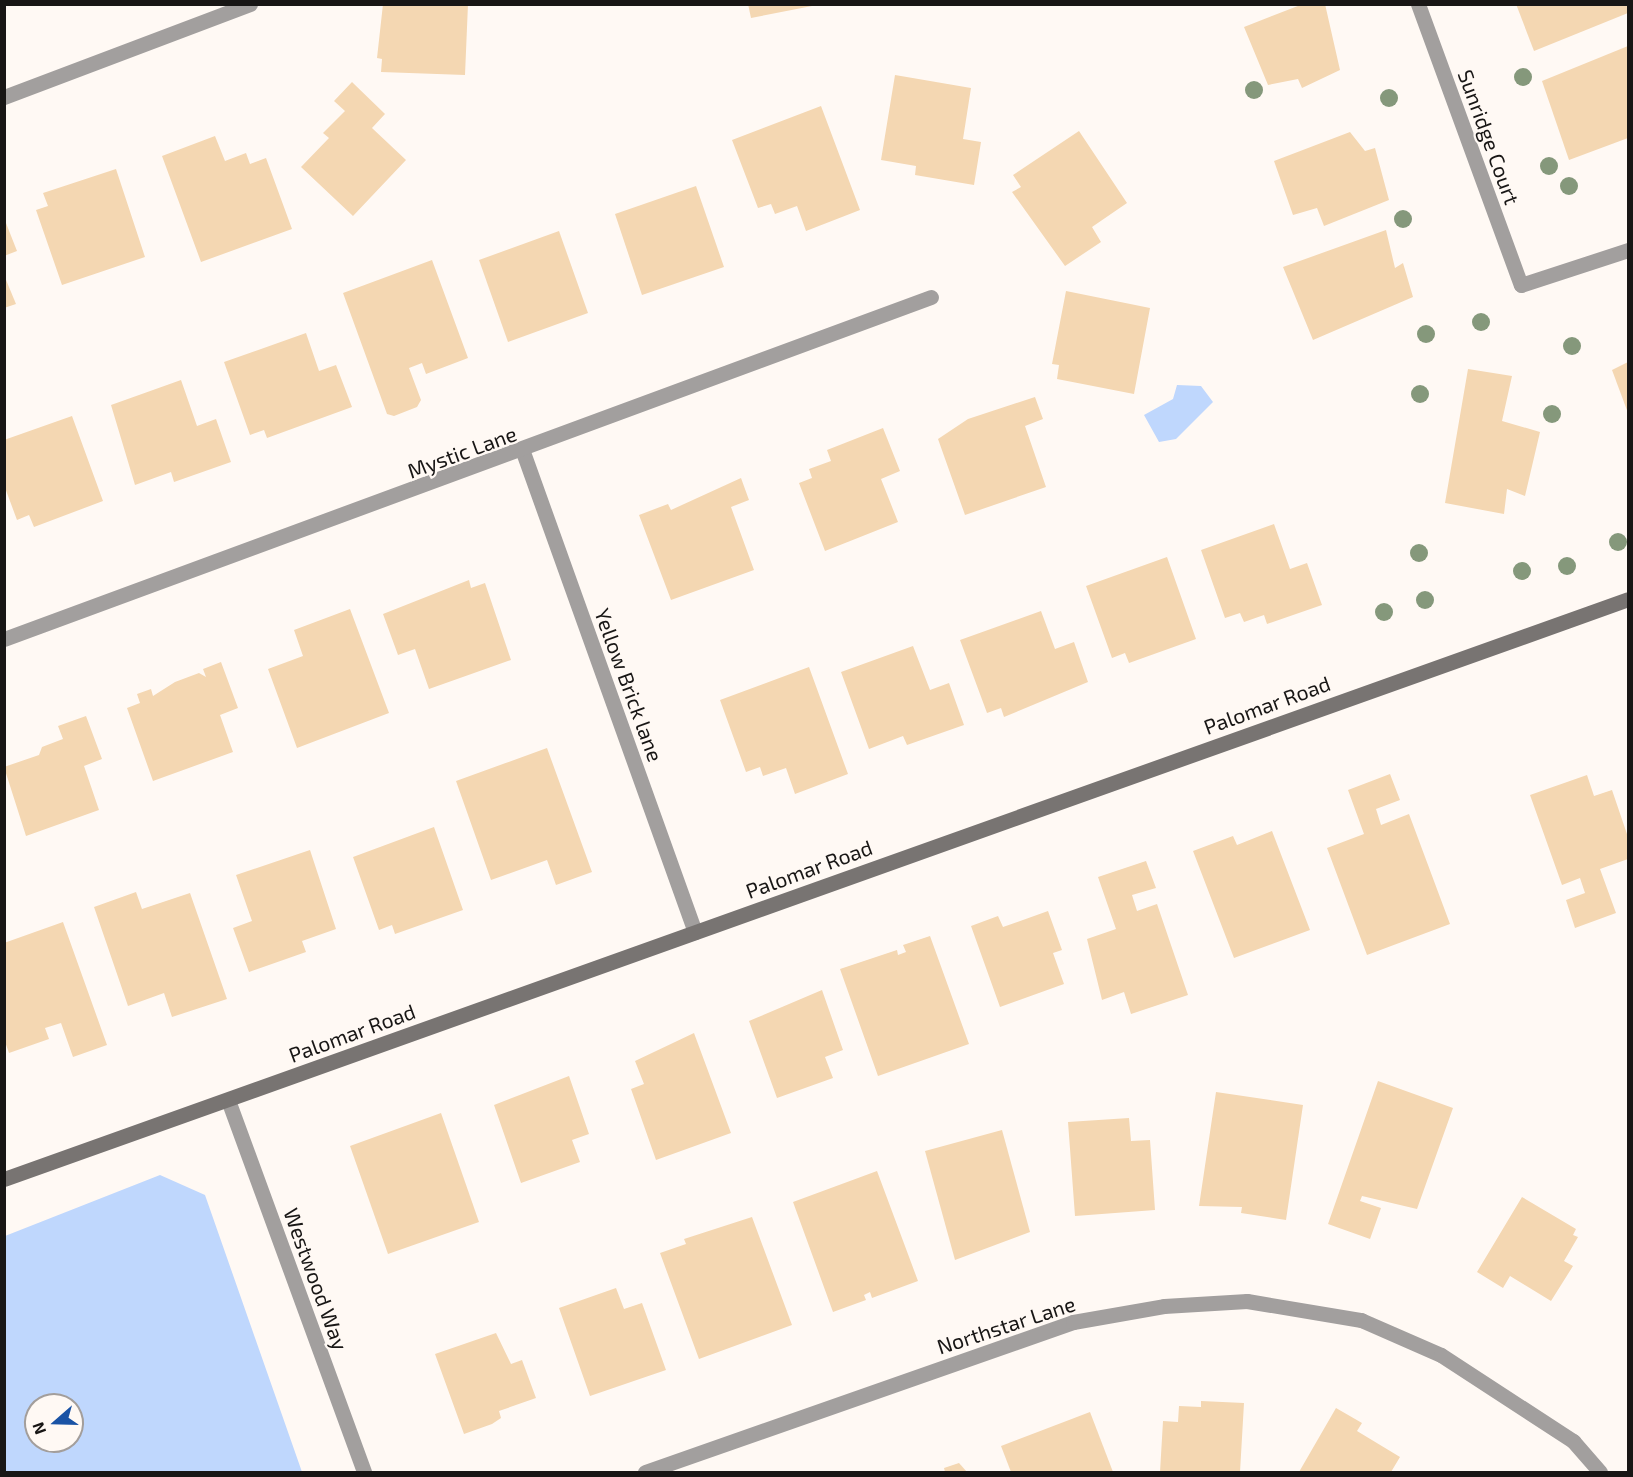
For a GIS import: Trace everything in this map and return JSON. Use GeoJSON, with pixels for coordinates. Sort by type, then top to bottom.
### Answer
{"type":"FeatureCollection","features":[{"type":"Feature","properties":{"kind":"street"},"geometry":{"type":"LineString","coordinates":[[4,97],[250,4]]}},
{"type":"Feature","properties":{"kind":"street","name":"Sunridge Court"},"geometry":{"type":"LineString","coordinates":[[1418,4],[1521,285],[1629,249]]}},
{"type":"Feature","properties":{"kind":"street","name":"Mystic Lane"},"geometry":{"type":"LineString","coordinates":[[4,639],[523,452],[931,297]]}},
{"type":"Feature","properties":{"kind":"street","name":"Yellow Brick lane"},"geometry":{"type":"LineString","coordinates":[[523,452],[695,932]]}},
{"type":"Feature","properties":{"kind":"street","name":"Palomar Road"},"geometry":{"type":"LineString","coordinates":[[4,1179],[1629,599]]}},
{"type":"Feature","properties":{"kind":"street","name":"Westwood Way"},"geometry":{"type":"LineString","coordinates":[[228,1100],[364,1473]]}},
{"type":"Feature","properties":{"kind":"street","name":"Northstar Lane"},"geometry":{"type":"LineString","coordinates":[[645,1473],[1073,1322],[1164,1306],[1247,1302],[1360,1320],[1441,1355],[1573,1441],[1600,1473]]}},
{"type":"Feature","properties":{"kind":"water"},"geometry":{"type":"Polygon","coordinates":[[[1177,385],[1201,386],[1213,402],[1176,439],[1159,442],[1144,415],[1173,399],[1177,385]]]}},
{"type":"Feature","properties":{"kind":"water"},"geometry":{"type":"Polygon","coordinates":[[[160,1175],[205,1195],[302,1472],[5,1472],[5,1236],[160,1175]]]}},
{"type":"Feature","properties":{"kind":"building"},"geometry":{"type":"Polygon","coordinates":[[[383,4],[468,4],[465,75],[381,72],[382,59],[377,58],[383,4]]]}},
{"type":"Feature","properties":{"kind":"building"},"geometry":{"type":"Polygon","coordinates":[[[748,4],[811,4],[812,6],[751,18],[748,4]]]}},
{"type":"Feature","properties":{"kind":"building"},"geometry":{"type":"Polygon","coordinates":[[[1303,4],[1325,4],[1340,70],[1302,88],[1298,79],[1268,85],[1244,27],[1303,4]]]}},
{"type":"Feature","properties":{"kind":"building"},"geometry":{"type":"Polygon","coordinates":[[[1516,4],[1628,4],[1628,13],[1534,51],[1516,4]]]}},
{"type":"Feature","properties":{"kind":"building"},"geometry":{"type":"Polygon","coordinates":[[[1628,46],[1628,138],[1569,160],[1542,81],[1628,46]]]}},
{"type":"Feature","properties":{"kind":"building"},"geometry":{"type":"Polygon","coordinates":[[[895,75],[971,88],[963,139],[981,142],[974,185],[915,175],[916,166],[881,160],[895,75]]]}},
{"type":"Feature","properties":{"kind":"building"},"geometry":{"type":"Polygon","coordinates":[[[352,82],[385,114],[372,128],[406,160],[353,216],[301,167],[329,138],[323,133],[345,111],[334,101],[352,82]]]}},
{"type":"Feature","properties":{"kind":"building"},"geometry":{"type":"Polygon","coordinates":[[[821,106],[860,210],[806,231],[797,206],[775,214],[771,204],[758,208],[732,140],[821,106]]]}},
{"type":"Feature","properties":{"kind":"building"},"geometry":{"type":"Polygon","coordinates":[[[1079,131],[1127,203],[1092,227],[1101,242],[1065,266],[1012,192],[1021,187],[1013,175],[1079,131]]]}},
{"type":"Feature","properties":{"kind":"building"},"geometry":{"type":"Polygon","coordinates":[[[1350,132],[1365,151],[1375,148],[1389,200],[1324,226],[1317,208],[1293,215],[1274,161],[1350,132]]]}},
{"type":"Feature","properties":{"kind":"building"},"geometry":{"type":"Polygon","coordinates":[[[215,136],[225,161],[246,153],[250,164],[266,158],[292,229],[201,262],[162,156],[215,136]]]}},
{"type":"Feature","properties":{"kind":"building"},"geometry":{"type":"Polygon","coordinates":[[[116,169],[145,257],[62,285],[36,210],[48,206],[43,193],[116,169]]]}},
{"type":"Feature","properties":{"kind":"building"},"geometry":{"type":"Polygon","coordinates":[[[696,186],[724,267],[642,295],[615,214],[696,186]]]}},
{"type":"Feature","properties":{"kind":"building"},"geometry":{"type":"Polygon","coordinates":[[[4,218],[17,251],[4,256],[4,218]]]}},
{"type":"Feature","properties":{"kind":"building"},"geometry":{"type":"Polygon","coordinates":[[[1386,230],[1395,268],[1403,263],[1413,297],[1313,340],[1283,267],[1386,230]]]}},
{"type":"Feature","properties":{"kind":"building"},"geometry":{"type":"Polygon","coordinates":[[[559,231],[588,313],[508,342],[479,260],[559,231]]]}},
{"type":"Feature","properties":{"kind":"building"},"geometry":{"type":"Polygon","coordinates":[[[432,260],[468,358],[426,374],[422,363],[409,368],[421,400],[417,407],[394,416],[387,414],[343,293],[432,260]]]}},
{"type":"Feature","properties":{"kind":"building"},"geometry":{"type":"Polygon","coordinates":[[[4,275],[16,304],[4,308],[4,275]]]}},
{"type":"Feature","properties":{"kind":"building"},"geometry":{"type":"Polygon","coordinates":[[[1066,291],[1150,308],[1134,394],[1057,379],[1059,365],[1052,364],[1066,291]]]}},
{"type":"Feature","properties":{"kind":"building"},"geometry":{"type":"Polygon","coordinates":[[[306,333],[319,371],[336,365],[352,407],[267,438],[264,430],[250,435],[224,362],[306,333]]]}},
{"type":"Feature","properties":{"kind":"building"},"geometry":{"type":"Polygon","coordinates":[[[1628,362],[1628,413],[1612,370],[1628,362]]]}},
{"type":"Feature","properties":{"kind":"building"},"geometry":{"type":"Polygon","coordinates":[[[1468,369],[1512,376],[1502,421],[1540,432],[1525,496],[1507,489],[1504,514],[1445,503],[1468,369]]]}},
{"type":"Feature","properties":{"kind":"building"},"geometry":{"type":"Polygon","coordinates":[[[181,380],[197,426],[216,419],[231,462],[174,482],[171,472],[135,485],[111,405],[181,380]]]}},
{"type":"Feature","properties":{"kind":"building"},"geometry":{"type":"Polygon","coordinates":[[[1035,397],[1043,419],[1025,426],[1046,487],[965,515],[938,439],[968,419],[1035,397]]]}},
{"type":"Feature","properties":{"kind":"building"},"geometry":{"type":"Polygon","coordinates":[[[72,416],[103,501],[34,527],[29,515],[17,520],[4,485],[4,440],[72,416]]]}},
{"type":"Feature","properties":{"kind":"building"},"geometry":{"type":"Polygon","coordinates":[[[883,428],[900,471],[881,479],[898,522],[825,551],[799,483],[812,478],[809,469],[831,461],[827,450],[883,428]]]}},
{"type":"Feature","properties":{"kind":"building"},"geometry":{"type":"Polygon","coordinates":[[[741,478],[749,500],[731,507],[754,570],[671,600],[639,515],[668,504],[671,510],[741,478]]]}},
{"type":"Feature","properties":{"kind":"building"},"geometry":{"type":"Polygon","coordinates":[[[1274,524],[1290,569],[1307,563],[1322,605],[1267,624],[1264,615],[1244,622],[1240,613],[1225,618],[1201,550],[1274,524]]]}},
{"type":"Feature","properties":{"kind":"building"},"geometry":{"type":"Polygon","coordinates":[[[1167,557],[1196,639],[1129,663],[1125,653],[1112,658],[1086,586],[1167,557]]]}},
{"type":"Feature","properties":{"kind":"building"},"geometry":{"type":"Polygon","coordinates":[[[469,580],[471,588],[485,583],[511,660],[429,689],[415,649],[398,655],[383,614],[469,580]]]}},
{"type":"Feature","properties":{"kind":"building"},"geometry":{"type":"Polygon","coordinates":[[[350,609],[389,713],[297,748],[268,669],[303,656],[294,630],[350,609]]]}},
{"type":"Feature","properties":{"kind":"building"},"geometry":{"type":"Polygon","coordinates":[[[1041,611],[1055,649],[1074,642],[1088,682],[1004,717],[1001,708],[987,713],[960,640],[1041,611]]]}},
{"type":"Feature","properties":{"kind":"building"},"geometry":{"type":"Polygon","coordinates":[[[913,646],[930,690],[949,683],[964,725],[907,745],[903,736],[869,749],[841,672],[913,646]]]}},
{"type":"Feature","properties":{"kind":"building"},"geometry":{"type":"Polygon","coordinates":[[[221,662],[238,708],[220,715],[233,752],[153,781],[127,708],[140,703],[137,694],[151,689],[153,696],[175,682],[199,673],[206,677],[203,669],[221,662]]]}},
{"type":"Feature","properties":{"kind":"building"},"geometry":{"type":"Polygon","coordinates":[[[809,667],[848,774],[795,794],[786,768],[763,776],[760,767],[746,772],[720,700],[809,667]]]}},
{"type":"Feature","properties":{"kind":"building"},"geometry":{"type":"Polygon","coordinates":[[[86,716],[102,759],[84,766],[99,810],[26,836],[4,767],[39,755],[42,747],[63,739],[58,726],[86,716]]]}},
{"type":"Feature","properties":{"kind":"building"},"geometry":{"type":"Polygon","coordinates":[[[547,748],[592,872],[556,885],[547,860],[491,880],[456,781],[547,748]]]}},
{"type":"Feature","properties":{"kind":"building"},"geometry":{"type":"Polygon","coordinates":[[[1390,774],[1400,800],[1376,809],[1381,825],[1409,814],[1450,924],[1367,955],[1327,848],[1364,834],[1348,790],[1390,774]]]}},
{"type":"Feature","properties":{"kind":"building"},"geometry":{"type":"Polygon","coordinates":[[[1587,775],[1594,796],[1612,790],[1628,837],[1628,859],[1600,869],[1616,913],[1575,928],[1566,900],[1585,893],[1580,878],[1562,885],[1530,795],[1587,775]]]}},
{"type":"Feature","properties":{"kind":"building"},"geometry":{"type":"Polygon","coordinates":[[[434,827],[463,910],[395,934],[392,925],[379,930],[353,857],[434,827]]]}},
{"type":"Feature","properties":{"kind":"building"},"geometry":{"type":"Polygon","coordinates":[[[1272,831],[1310,930],[1234,958],[1193,851],[1233,836],[1237,845],[1272,831]]]}},
{"type":"Feature","properties":{"kind":"building"},"geometry":{"type":"Polygon","coordinates":[[[310,850],[336,929],[302,941],[306,952],[249,972],[233,928],[252,921],[236,875],[310,850]]]}},
{"type":"Feature","properties":{"kind":"building"},"geometry":{"type":"Polygon","coordinates":[[[1146,861],[1156,888],[1132,895],[1137,911],[1157,904],[1188,995],[1131,1014],[1124,992],[1102,1000],[1087,939],[1116,929],[1098,877],[1146,861]]]}},
{"type":"Feature","properties":{"kind":"building"},"geometry":{"type":"Polygon","coordinates":[[[136,892],[142,909],[190,893],[227,999],[172,1017],[164,993],[128,1006],[94,907],[136,892]]]}},
{"type":"Feature","properties":{"kind":"building"},"geometry":{"type":"Polygon","coordinates":[[[1048,911],[1062,950],[1053,953],[1064,984],[1000,1007],[971,926],[998,916],[1003,927],[1048,911]]]}},
{"type":"Feature","properties":{"kind":"building"},"geometry":{"type":"Polygon","coordinates":[[[63,922],[107,1045],[73,1057],[61,1023],[45,1028],[49,1039],[9,1053],[4,1039],[4,943],[63,922]]]}},
{"type":"Feature","properties":{"kind":"building"},"geometry":{"type":"Polygon","coordinates":[[[930,936],[969,1044],[878,1076],[840,969],[897,950],[898,955],[906,952],[903,945],[930,936]]]}},
{"type":"Feature","properties":{"kind":"building"},"geometry":{"type":"Polygon","coordinates":[[[822,990],[843,1050],[825,1057],[833,1078],[777,1098],[749,1021],[822,990]]]}},
{"type":"Feature","properties":{"kind":"building"},"geometry":{"type":"Polygon","coordinates":[[[694,1033],[731,1133],[656,1160],[631,1089],[644,1084],[635,1061],[694,1033]]]}},
{"type":"Feature","properties":{"kind":"building"},"geometry":{"type":"Polygon","coordinates":[[[569,1076],[589,1134],[572,1140],[580,1162],[521,1183],[494,1105],[569,1076]]]}},
{"type":"Feature","properties":{"kind":"building"},"geometry":{"type":"Polygon","coordinates":[[[1378,1081],[1453,1108],[1417,1209],[1362,1196],[1360,1201],[1381,1208],[1370,1239],[1328,1224],[1378,1081]]]}},
{"type":"Feature","properties":{"kind":"building"},"geometry":{"type":"Polygon","coordinates":[[[1216,1092],[1303,1105],[1286,1220],[1241,1213],[1242,1207],[1199,1206],[1216,1092]]]}},
{"type":"Feature","properties":{"kind":"building"},"geometry":{"type":"Polygon","coordinates":[[[441,1113],[479,1222],[388,1254],[350,1146],[441,1113]]]}},
{"type":"Feature","properties":{"kind":"building"},"geometry":{"type":"Polygon","coordinates":[[[1129,1118],[1131,1141],[1150,1140],[1155,1210],[1075,1216],[1068,1122],[1129,1118]]]}},
{"type":"Feature","properties":{"kind":"building"},"geometry":{"type":"Polygon","coordinates":[[[1002,1130],[1030,1232],[955,1260],[925,1151],[1002,1130]]]}},
{"type":"Feature","properties":{"kind":"building"},"geometry":{"type":"Polygon","coordinates":[[[877,1171],[918,1281],[872,1298],[870,1292],[864,1295],[866,1300],[833,1312],[793,1202],[877,1171]]]}},
{"type":"Feature","properties":{"kind":"building"},"geometry":{"type":"Polygon","coordinates":[[[1522,1197],[1576,1229],[1573,1235],[1578,1237],[1564,1261],[1573,1266],[1551,1301],[1510,1276],[1503,1288],[1477,1272],[1522,1197]]]}},
{"type":"Feature","properties":{"kind":"building"},"geometry":{"type":"Polygon","coordinates":[[[752,1217],[792,1325],[699,1359],[660,1253],[686,1244],[684,1239],[752,1217]]]}},
{"type":"Feature","properties":{"kind":"building"},"geometry":{"type":"Polygon","coordinates":[[[616,1288],[624,1309],[642,1303],[666,1370],[590,1396],[559,1308],[616,1288]]]}},
{"type":"Feature","properties":{"kind":"building"},"geometry":{"type":"Polygon","coordinates":[[[496,1333],[511,1364],[522,1360],[536,1398],[499,1411],[501,1418],[492,1424],[464,1434],[435,1354],[496,1333]]]}},
{"type":"Feature","properties":{"kind":"building"},"geometry":{"type":"Polygon","coordinates":[[[1201,1401],[1244,1403],[1240,1472],[1160,1472],[1163,1421],[1178,1422],[1179,1406],[1201,1407],[1201,1401]]]}},
{"type":"Feature","properties":{"kind":"building"},"geometry":{"type":"Polygon","coordinates":[[[1336,1408],[1362,1423],[1357,1431],[1400,1457],[1391,1472],[1299,1472],[1336,1408]]]}},
{"type":"Feature","properties":{"kind":"building"},"geometry":{"type":"Polygon","coordinates":[[[1090,1412],[1113,1472],[1011,1472],[1001,1446],[1090,1412]]]}},
{"type":"Feature","properties":{"kind":"building"},"geometry":{"type":"Polygon","coordinates":[[[959,1463],[967,1472],[945,1472],[944,1468],[959,1463]]]}}]}
